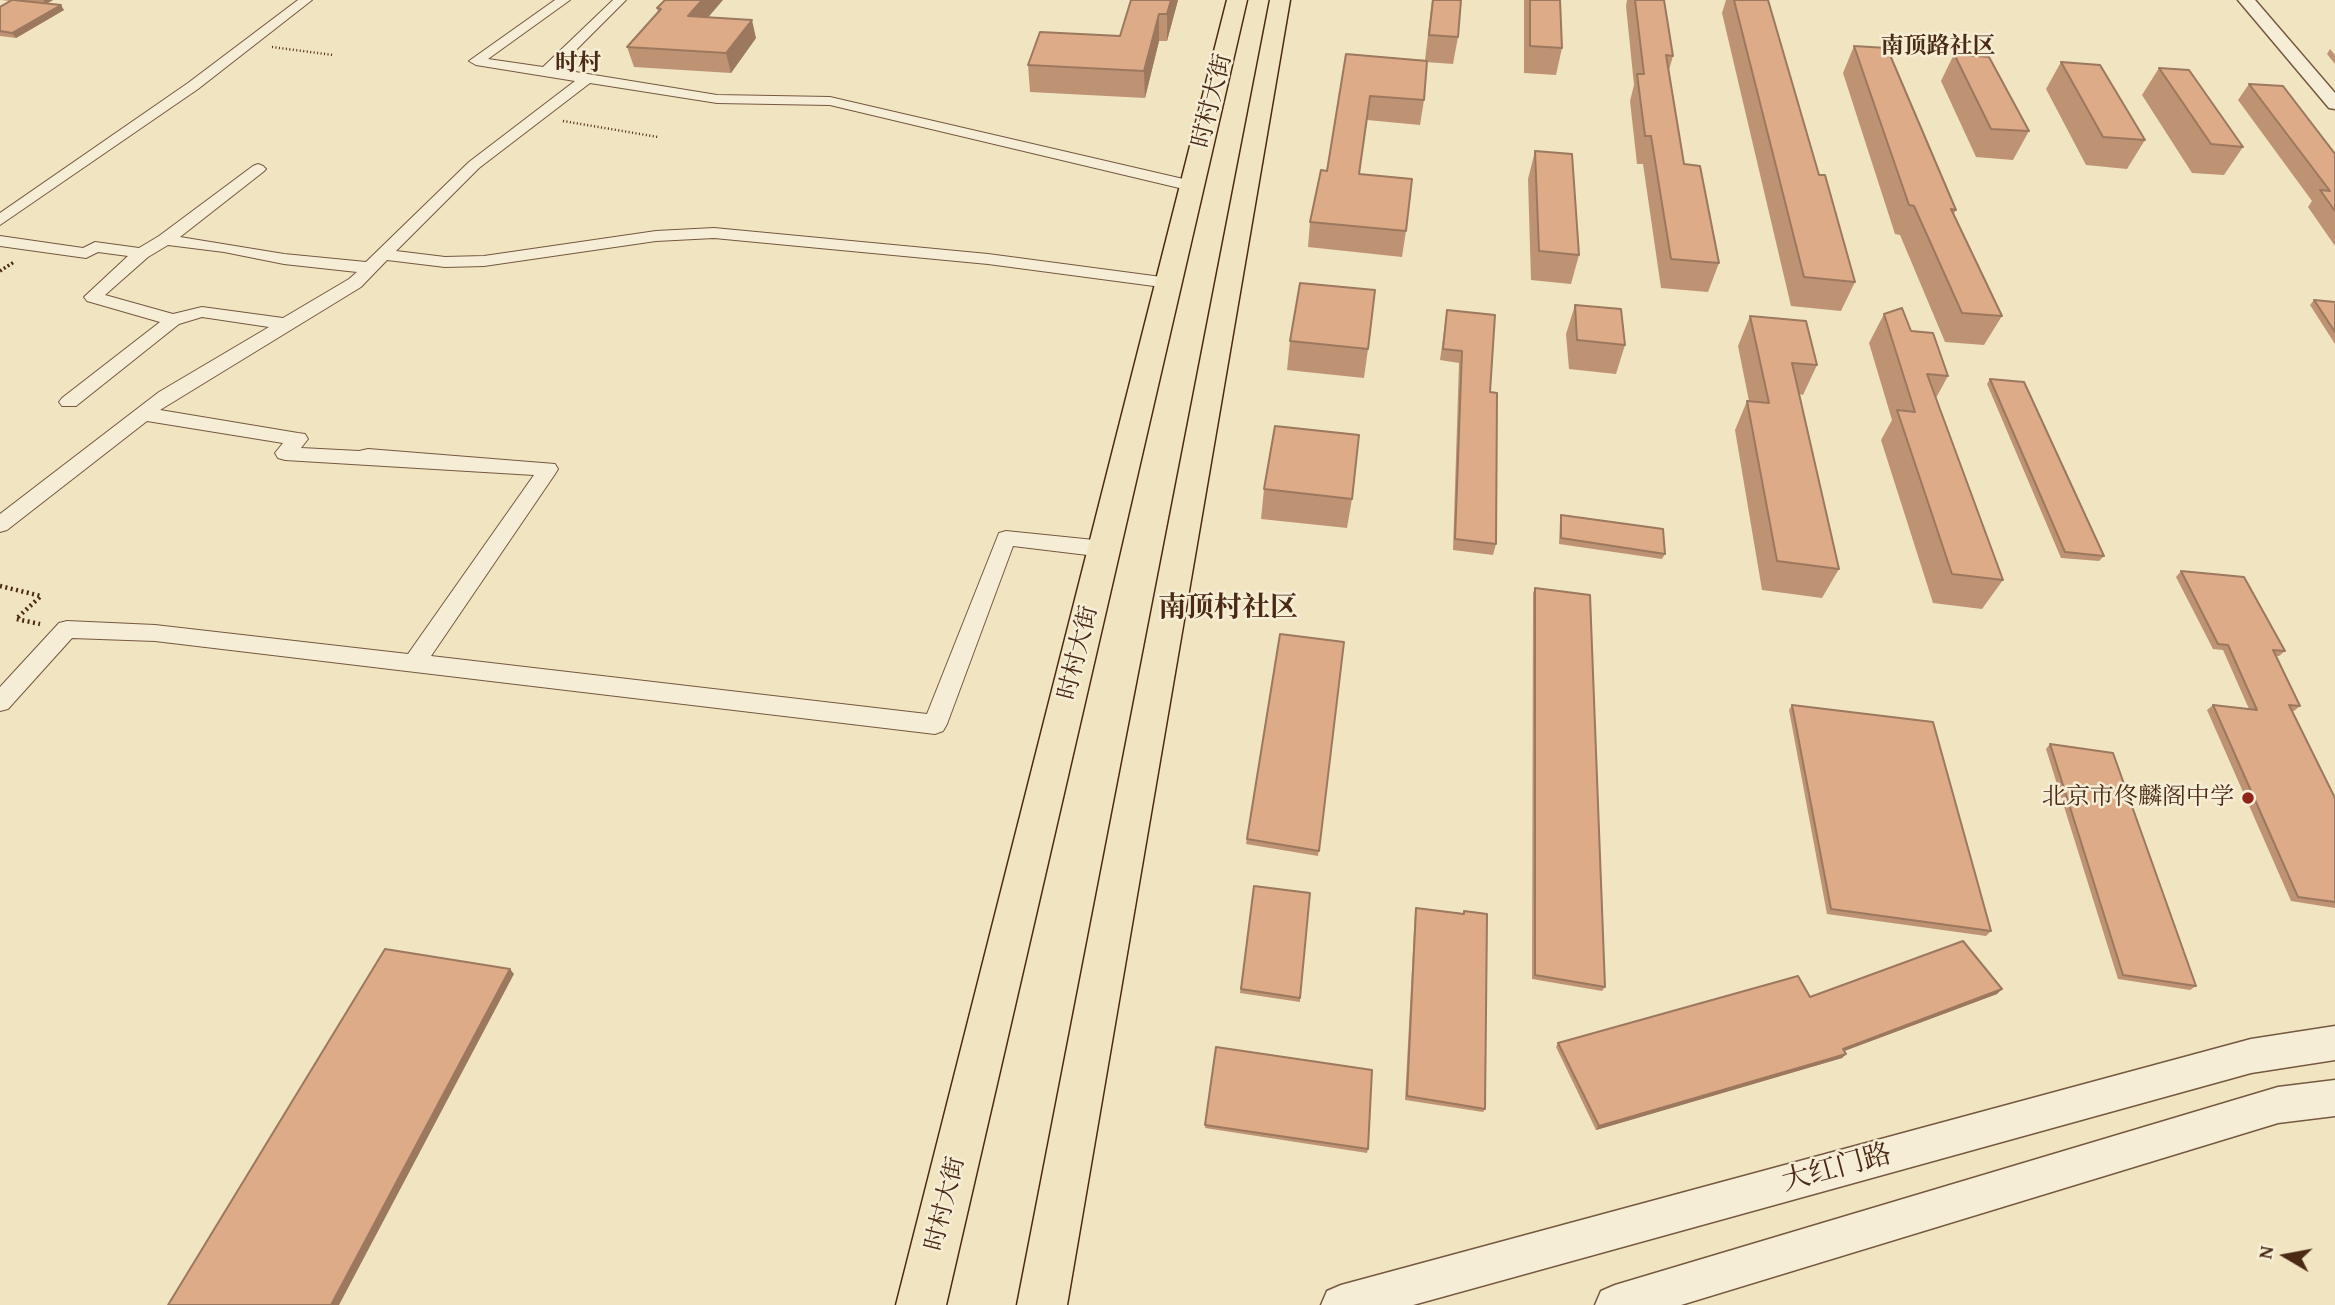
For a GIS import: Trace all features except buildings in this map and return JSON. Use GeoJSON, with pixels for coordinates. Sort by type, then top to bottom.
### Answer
{"type":"FeatureCollection","features":[{"type":"Feature","properties":{"kind":"main road","name":"时村大街"},"geometry":{"type":"LineString","coordinates":[[921,1305],[1237,0]]}},
{"type":"Feature","properties":{"kind":"main road","name":"时村大街"},"geometry":{"type":"LineString","coordinates":[[1042,1305],[1280,0]]}},
{"type":"Feature","properties":{"kind":"street"},"geometry":{"type":"LineString","coordinates":[[0,220],[192,86],[306,0]]}},
{"type":"Feature","properties":{"kind":"street"},"geometry":{"type":"LineString","coordinates":[[564,0],[477,61],[717,99],[830,101],[1192,186]]}},
{"type":"Feature","properties":{"kind":"street"},"geometry":{"type":"LineString","coordinates":[[546,72],[620,0]]}},
{"type":"Feature","properties":{"kind":"street"},"geometry":{"type":"LineString","coordinates":[[2246,0],[2335,104]]}},
{"type":"Feature","properties":{"kind":"street"},"geometry":{"type":"LineString","coordinates":[[0,525],[166,397],[355,283],[474,165],[587,78]]}},
{"type":"Feature","properties":{"kind":"street"},"geometry":{"type":"LineString","coordinates":[[173,320],[93,298],[142,254],[165,240],[258,169]]}},
{"type":"Feature","properties":{"kind":"street"},"geometry":{"type":"LineString","coordinates":[[384,255],[445,262],[484,261],[631,239],[714,233],[988,260],[1168,283]]}},
{"type":"Feature","properties":{"kind":"street"},"geometry":{"type":"LineString","coordinates":[[165,240],[284,259],[370,268]]}},
{"type":"Feature","properties":{"kind":"street"},"geometry":{"type":"LineString","coordinates":[[0,241],[86,253],[95,247],[142,254]]}},
{"type":"Feature","properties":{"kind":"street"},"geometry":{"type":"LineString","coordinates":[[69,401],[173,320],[202,312],[288,324]]}},
{"type":"Feature","properties":{"kind":"street"},"geometry":{"type":"LineString","coordinates":[[143,414],[298,439],[285,453],[548,469],[413,664]]}},
{"type":"Feature","properties":{"kind":"street"},"geometry":{"type":"LineString","coordinates":[[0,702],[67,629],[155,633],[935,724],[1006,538],[1104,549]]}},
{"type":"Feature","properties":{"kind":"street","name":"大红门路"},"geometry":{"type":"LineString","coordinates":[[1341,1305],[2250,1056],[2335,1043]]}},
{"type":"Feature","properties":{"kind":"street"},"geometry":{"type":"LineString","coordinates":[[1615,1305],[2278,1105],[2335,1098]]}},
{"type":"Feature","properties":{"kind":"path"},"geometry":{"type":"LineString","coordinates":[[247,44],[333,55]]}},
{"type":"Feature","properties":{"kind":"path"},"geometry":{"type":"LineString","coordinates":[[538,117],[658,136]]}},
{"type":"Feature","properties":{"kind":"path"},"geometry":{"type":"LineString","coordinates":[[0,586],[41,596],[16,619],[67,629]]}},
{"type":"Feature","properties":{"kind":"place","name":"北京市佟麟阁中学"},"geometry":{"type":"Point","coordinates":[2248,798]}},
{"type":"Feature","properties":{"kind":"district","name":"南顶路社区"},"geometry":{"type":"Point","coordinates":[1938,47]}},
{"type":"Feature","properties":{"kind":"district","name":"时村"},"geometry":{"type":"Point","coordinates":[578,64]}},
{"type":"Feature","properties":{"kind":"district","name":"南顶村社区"},"geometry":{"type":"Point","coordinates":[1228,609]}}]}
